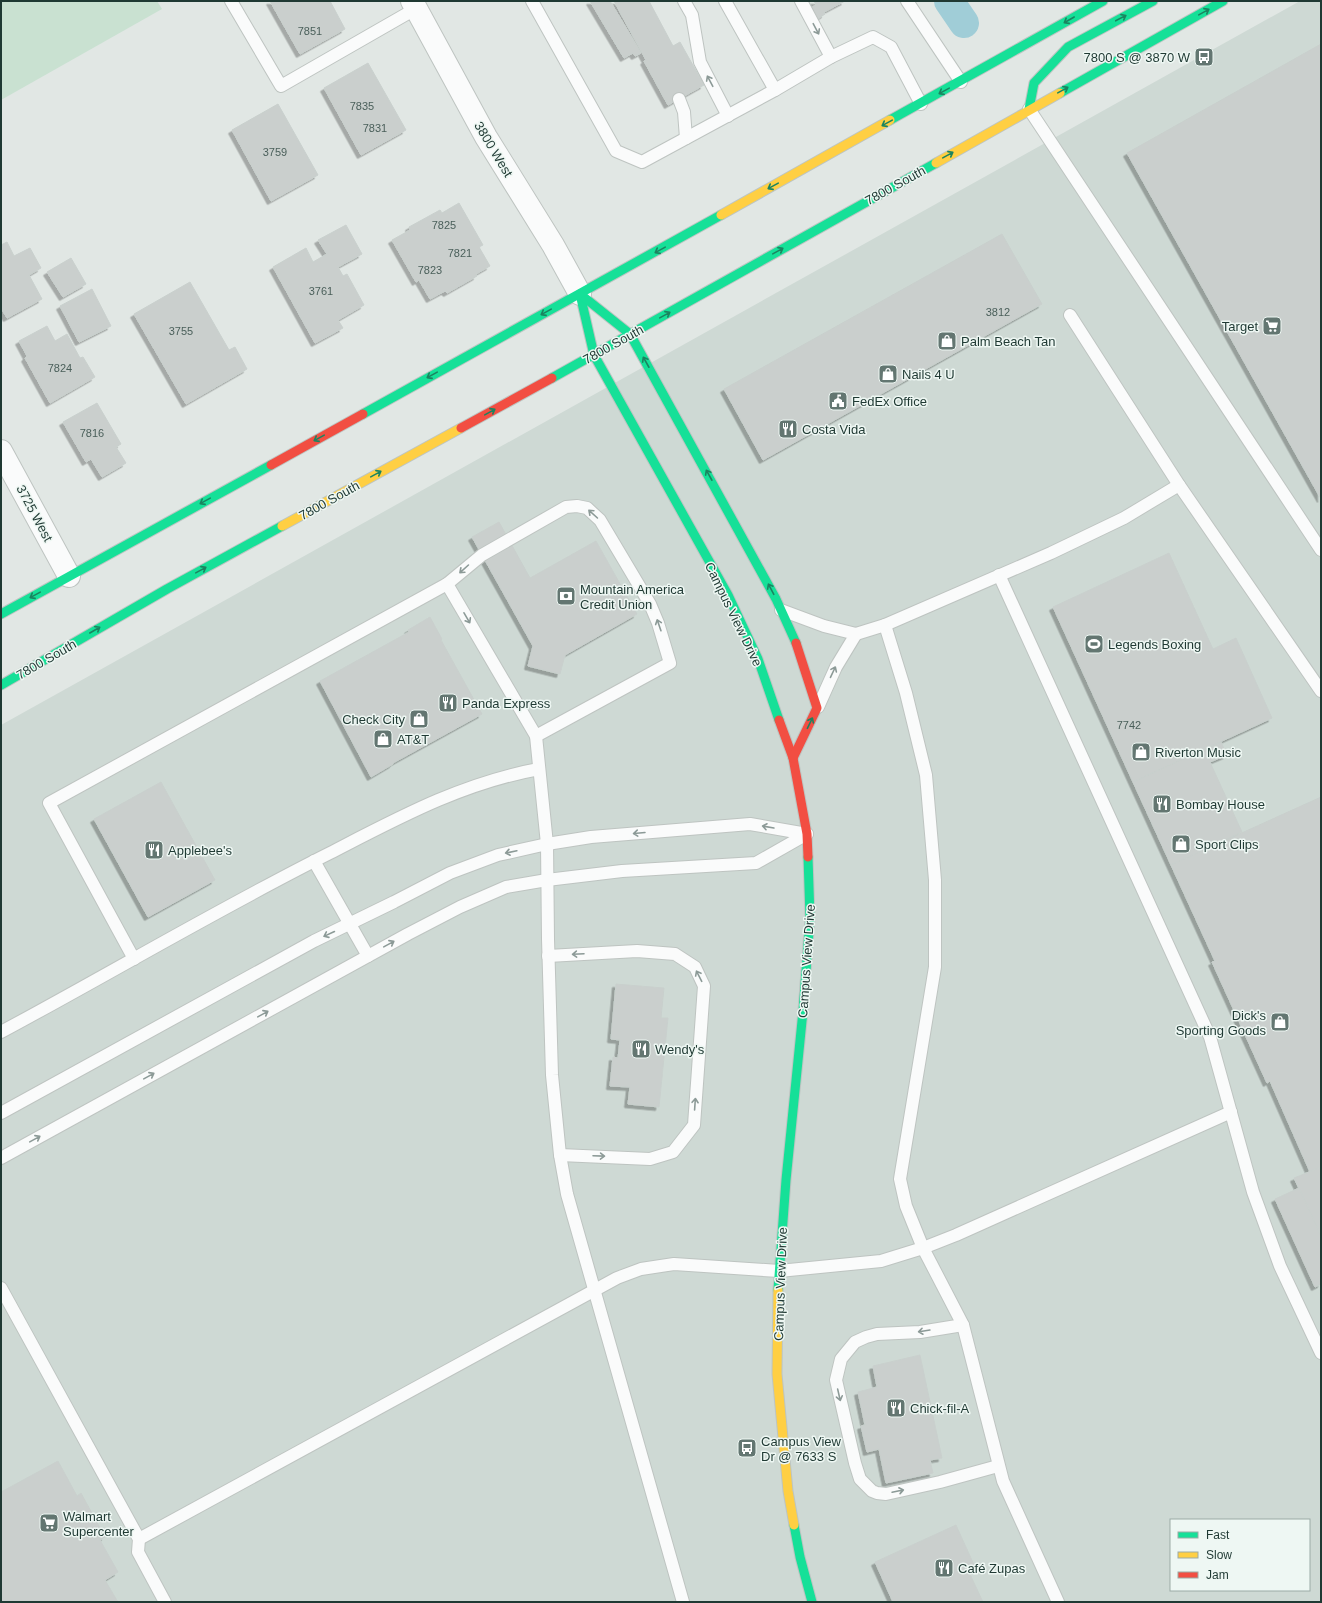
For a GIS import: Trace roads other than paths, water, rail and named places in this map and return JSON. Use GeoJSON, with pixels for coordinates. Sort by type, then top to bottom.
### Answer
{"type":"FeatureCollection","features":[{"type":"Feature","properties":{"kind":"main road"},"geometry":{"type":"LineString","coordinates":[[1,614],[580,294],[1103,1]]}},
{"type":"Feature","properties":{"kind":"main road"},"geometry":{"type":"LineString","coordinates":[[1029,110],[1034,83],[1068,47],[1153,1]]}},
{"type":"Feature","properties":{"kind":"main road","name":"7800 South"},"geometry":{"type":"LineString","coordinates":[[1,685],[167,589],[594,355],[1223,1]]}},
{"type":"Feature","properties":{"kind":"main road"},"geometry":{"type":"LineString","coordinates":[[580,294],[630,334],[746,541],[781,610],[796,643],[817,708],[793,758]]}},
{"type":"Feature","properties":{"kind":"main road","name":"Campus View Drive"},"geometry":{"type":"LineString","coordinates":[[580,294],[594,355],[728,595],[758,659],[793,758],[807,834],[810,918],[803,1011],[778,1271],[777,1374],[788,1491],[800,1557],[812,1602]]}},
{"type":"Feature","properties":{"kind":"street","name":"3800 West"},"geometry":{"type":"LineString","coordinates":[[414,4],[486,137],[580,294]]}},
{"type":"Feature","properties":{"kind":"street","name":"3725 West"},"geometry":{"type":"LineString","coordinates":[[1,451],[69,576]]}},
{"type":"Feature","properties":{"kind":"lane"},"geometry":{"type":"LineString","coordinates":[[231,1],[281,86],[414,4]]}},
{"type":"Feature","properties":{"kind":"lane"},"geometry":{"type":"LineString","coordinates":[[532,1],[616,151],[642,162],[831,58],[873,37],[891,47],[921,104]]}},
{"type":"Feature","properties":{"kind":"lane"},"geometry":{"type":"LineString","coordinates":[[684,1],[692,15],[700,62],[728,116]]}},
{"type":"Feature","properties":{"kind":"lane"},"geometry":{"type":"LineString","coordinates":[[724,1],[775,90]]}},
{"type":"Feature","properties":{"kind":"lane"},"geometry":{"type":"LineString","coordinates":[[801,1],[831,58]]}},
{"type":"Feature","properties":{"kind":"lane"},"geometry":{"type":"LineString","coordinates":[[907,1],[960,82]]}},
{"type":"Feature","properties":{"kind":"lane"},"geometry":{"type":"LineString","coordinates":[[679,99],[684,112],[686,138]]}},
{"type":"Feature","properties":{"kind":"lane"},"geometry":{"type":"LineString","coordinates":[[1029,110],[1321,550]]}},
{"type":"Feature","properties":{"kind":"lane"},"geometry":{"type":"LineString","coordinates":[[1070,315],[1179,485],[1321,691]]}},
{"type":"Feature","properties":{"kind":"lane"},"geometry":{"type":"LineString","coordinates":[[781,610],[824,626],[856,634],[885,625],[1051,552],[1124,518],[1179,485]]}},
{"type":"Feature","properties":{"kind":"lane"},"geometry":{"type":"LineString","coordinates":[[134,959],[49,803],[447,584],[482,555],[566,507],[577,506],[587,508],[600,520],[650,604],[658,623],[670,663],[536,736]]}},
{"type":"Feature","properties":{"kind":"lane"},"geometry":{"type":"LineString","coordinates":[[999,575],[1210,1037],[1252,1192],[1280,1266],[1321,1353]]}},
{"type":"Feature","properties":{"kind":"lane"},"geometry":{"type":"LineString","coordinates":[[447,584],[536,736],[547,844],[548,956],[552,1075],[560,1155],[567,1194],[596,1290],[683,1602]]}},
{"type":"Feature","properties":{"kind":"lane"},"geometry":{"type":"LineString","coordinates":[[885,625],[906,693],[926,774],[935,880],[935,967],[900,1179],[906,1206],[924,1248],[963,1325],[998,1466],[1006,1488],[1058,1602]]}},
{"type":"Feature","properties":{"kind":"lane"},"geometry":{"type":"LineString","coordinates":[[817,708],[836,667],[856,634]]}},
{"type":"Feature","properties":{"kind":"lane"},"geometry":{"type":"LineString","coordinates":[[1,1032],[276,880],[394,819],[456,792],[512,774],[539,769]]}},
{"type":"Feature","properties":{"kind":"lane"},"geometry":{"type":"LineString","coordinates":[[1,1113],[314,941],[394,902],[450,872],[498,855],[547,844],[591,837],[750,824],[807,834]]}},
{"type":"Feature","properties":{"kind":"lane"},"geometry":{"type":"LineString","coordinates":[[1,1158],[368,956],[460,907],[506,887],[547,880],[622,871],[756,863],[807,834]]}},
{"type":"Feature","properties":{"kind":"lane"},"geometry":{"type":"LineString","coordinates":[[314,861],[368,956]]}},
{"type":"Feature","properties":{"kind":"lane"},"geometry":{"type":"LineString","coordinates":[[548,956],[637,951],[675,954],[695,968],[704,986],[694,1125],[673,1152],[650,1159],[560,1155]]}},
{"type":"Feature","properties":{"kind":"lane"},"geometry":{"type":"LineString","coordinates":[[139,1539],[617,1278],[641,1269],[674,1264],[778,1271],[881,1261],[924,1248],[956,1235],[1231,1112]]}},
{"type":"Feature","properties":{"kind":"lane"},"geometry":{"type":"LineString","coordinates":[[1,1288],[139,1539],[138,1552],[166,1602]]}},
{"type":"Feature","properties":{"kind":"lane"},"geometry":{"type":"LineString","coordinates":[[963,1325],[920,1332],[877,1334],[866,1337],[855,1342],[841,1359],[836,1380],[855,1463],[860,1479],[865,1485],[877,1493],[886,1494],[940,1482],[998,1466]]}},
{"type":"Feature","properties":{"kind":"waterway"},"geometry":{"type":"LineString","coordinates":[[949,1],[964,23]]}},
{"type":"Feature","properties":{"kind":"place","name":"7800 S @ 3870 W"},"geometry":{"type":"Point","coordinates":[1204,57]}},
{"type":"Feature","properties":{"kind":"place","name":"Target"},"geometry":{"type":"Point","coordinates":[1272,326]}},
{"type":"Feature","properties":{"kind":"place","name":"Palm Beach Tan"},"geometry":{"type":"Point","coordinates":[947,341]}},
{"type":"Feature","properties":{"kind":"place","name":"Nails 4 U"},"geometry":{"type":"Point","coordinates":[888,374]}},
{"type":"Feature","properties":{"kind":"place","name":"FedEx Office"},"geometry":{"type":"Point","coordinates":[838,401]}},
{"type":"Feature","properties":{"kind":"place","name":"Costa Vida"},"geometry":{"type":"Point","coordinates":[788,429]}},
{"type":"Feature","properties":{"kind":"place","name":"Mountain America Credit Union"},"geometry":{"type":"Point","coordinates":[566,596]}},
{"type":"Feature","properties":{"kind":"place","name":"Legends Boxing"},"geometry":{"type":"Point","coordinates":[1094,644]}},
{"type":"Feature","properties":{"kind":"place","name":"Panda Express"},"geometry":{"type":"Point","coordinates":[448,703]}},
{"type":"Feature","properties":{"kind":"place","name":"Check City"},"geometry":{"type":"Point","coordinates":[419,719]}},
{"type":"Feature","properties":{"kind":"place","name":"AT&T"},"geometry":{"type":"Point","coordinates":[383,739]}},
{"type":"Feature","properties":{"kind":"place","name":"Riverton Music"},"geometry":{"type":"Point","coordinates":[1141,752]}},
{"type":"Feature","properties":{"kind":"place","name":"Bombay House"},"geometry":{"type":"Point","coordinates":[1162,804]}},
{"type":"Feature","properties":{"kind":"place","name":"Sport Clips"},"geometry":{"type":"Point","coordinates":[1181,844]}},
{"type":"Feature","properties":{"kind":"place","name":"Applebee's"},"geometry":{"type":"Point","coordinates":[154,850]}},
{"type":"Feature","properties":{"kind":"place","name":"Dick's Sporting Goods"},"geometry":{"type":"Point","coordinates":[1280,1022]}},
{"type":"Feature","properties":{"kind":"place","name":"Wendy's"},"geometry":{"type":"Point","coordinates":[641,1049]}},
{"type":"Feature","properties":{"kind":"place","name":"Chick-fil-A"},"geometry":{"type":"Point","coordinates":[896,1408]}},
{"type":"Feature","properties":{"kind":"place","name":"Campus View Dr @ 7633 S"},"geometry":{"type":"Point","coordinates":[747,1448]}},
{"type":"Feature","properties":{"kind":"place","name":"Walmart Supercenter"},"geometry":{"type":"Point","coordinates":[49,1523]}},
{"type":"Feature","properties":{"kind":"place","name":"Café Zupas"},"geometry":{"type":"Point","coordinates":[944,1568]}}]}
